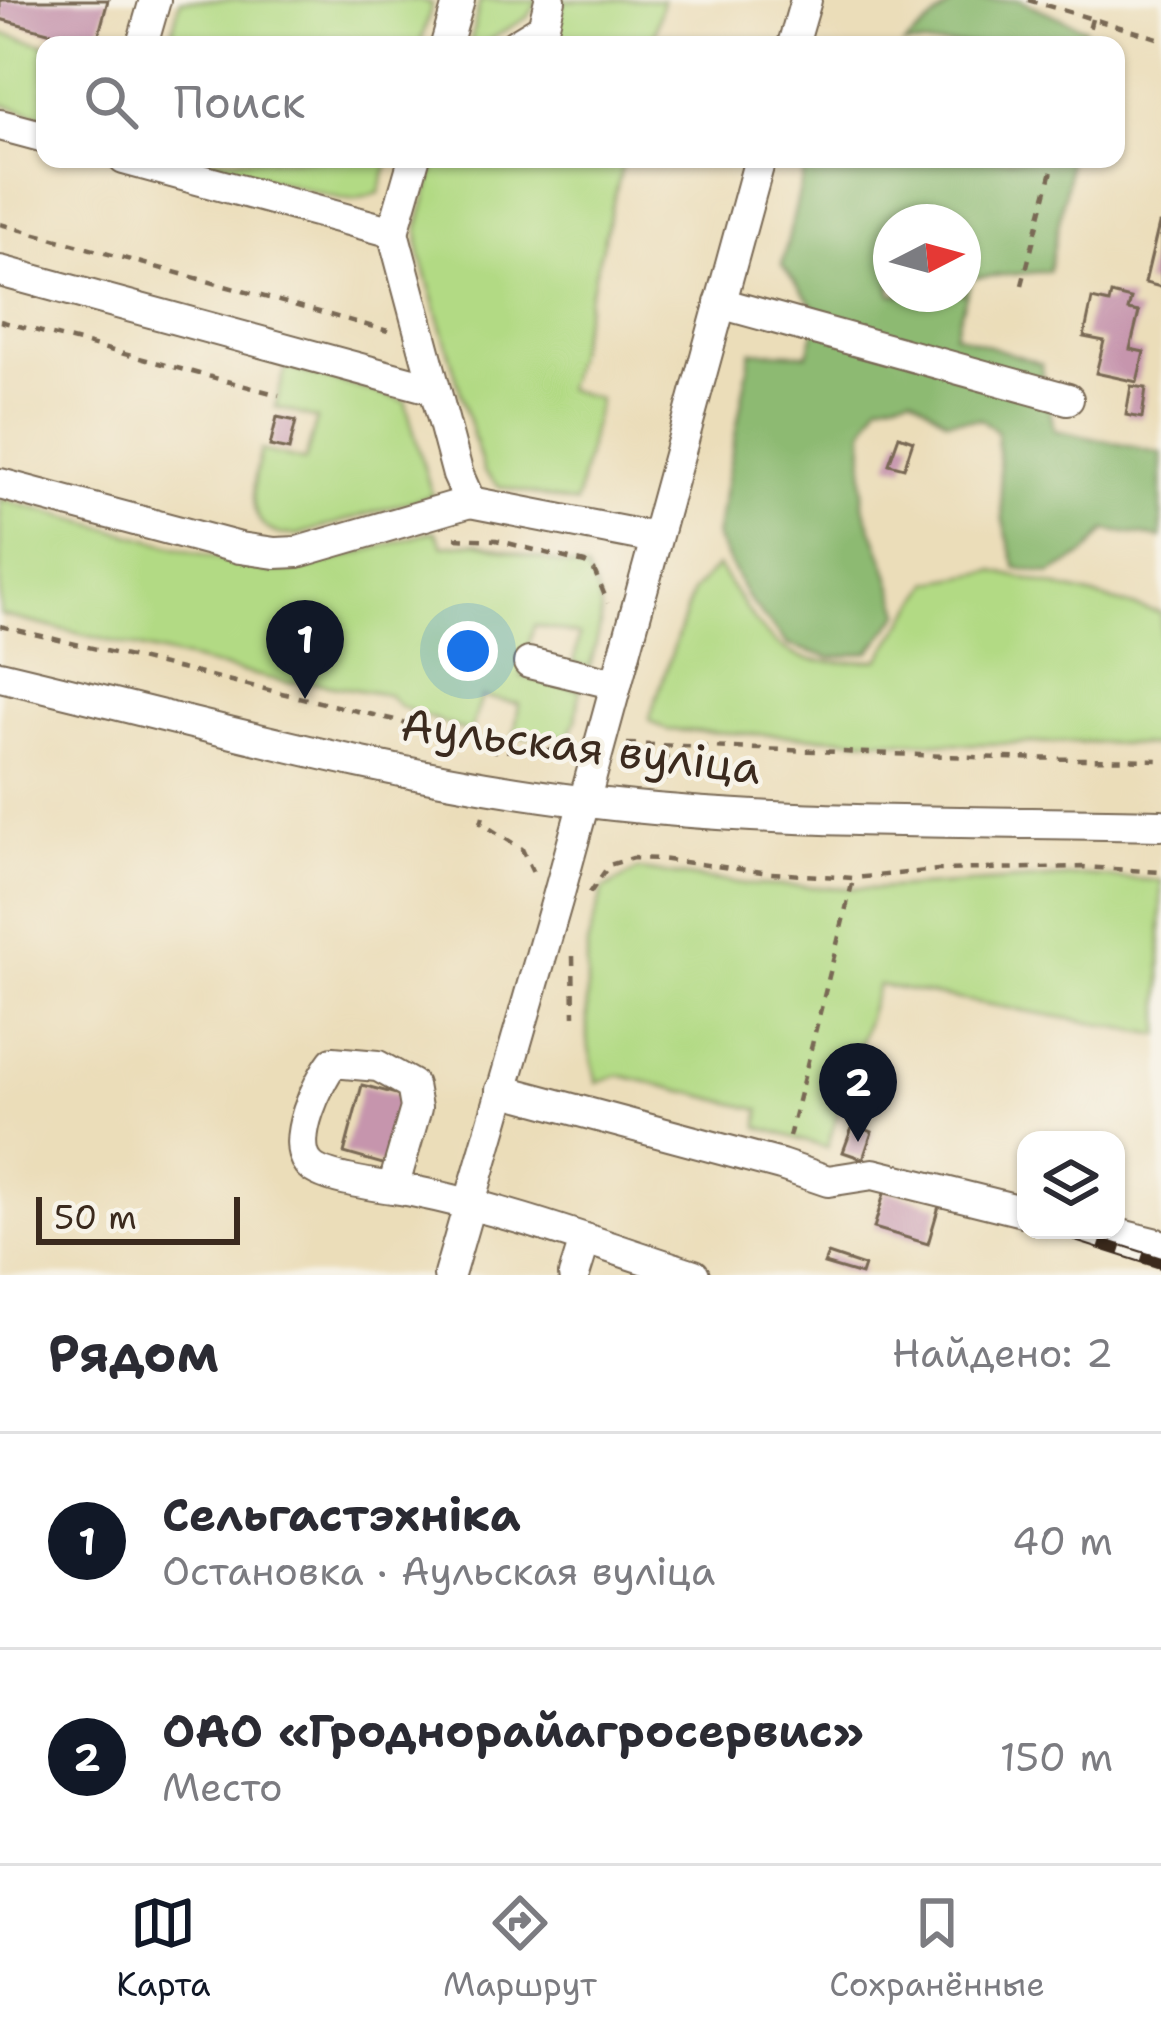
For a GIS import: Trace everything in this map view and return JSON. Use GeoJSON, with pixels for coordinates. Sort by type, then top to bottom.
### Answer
{"type":"FeatureCollection","features":[{"type":"Feature","properties":{"kind":"street"},"geometry":{"type":"LineString","coordinates":[[144,36],[154,0]]}},
{"type":"Feature","properties":{"kind":"street"},"geometry":{"type":"LineString","coordinates":[[449,36],[459,0]]}},
{"type":"Feature","properties":{"kind":"street"},"geometry":{"type":"LineString","coordinates":[[530,36],[543,28],[550,0]]}},
{"type":"Feature","properties":{"kind":"street"},"geometry":{"type":"LineString","coordinates":[[796,36],[806,0]]}},
{"type":"Feature","properties":{"kind":"street"},"geometry":{"type":"LineString","coordinates":[[0,125],[36,135]]}},
{"type":"Feature","properties":{"kind":"street"},"geometry":{"type":"LineString","coordinates":[[157,168],[393,232]]}},
{"type":"Feature","properties":{"kind":"street"},"geometry":{"type":"LineString","coordinates":[[411,168],[393,232],[458,475],[470,502]]}},
{"type":"Feature","properties":{"kind":"street"},"geometry":{"type":"LineString","coordinates":[[449,1275],[757,168]]}},
{"type":"Feature","properties":{"kind":"street"},"geometry":{"type":"LineString","coordinates":[[0,271],[434,389]]}},
{"type":"Feature","properties":{"kind":"street"},"geometry":{"type":"LineString","coordinates":[[719,303],[1068,399]]}},
{"type":"Feature","properties":{"kind":"street"},"geometry":{"type":"LineString","coordinates":[[0,484],[240,548],[275,553],[298,552],[470,502],[655,538]]}},
{"type":"Feature","properties":{"kind":"street"},"geometry":{"type":"LineString","coordinates":[[529,663],[616,684]]}},
{"type":"Feature","properties":{"kind":"street","name":"Аульская вуліца"},"geometry":{"type":"LineString","coordinates":[[0,676],[429,778],[583,801],[720,816],[1161,825]]}},
{"type":"Feature","properties":{"kind":"street"},"geometry":{"type":"LineString","coordinates":[[393,1188],[416,1108],[412,1085],[379,1066],[333,1062],[320,1080],[301,1139],[305,1162],[319,1173],[393,1188],[469,1203],[694,1275]]}},
{"type":"Feature","properties":{"kind":"street"},"geometry":{"type":"LineString","coordinates":[[501,1090],[828,1181],[873,1174],[1017,1210]]}},
{"type":"Feature","properties":{"kind":"street"},"geometry":{"type":"LineString","coordinates":[[1125,1236],[1161,1245]]}},
{"type":"Feature","properties":{"kind":"street"},"geometry":{"type":"LineString","coordinates":[[574,1275],[586,1240]]}},
{"type":"Feature","properties":{"kind":"path"},"geometry":{"type":"LineString","coordinates":[[1028,0],[1161,39]]}},
{"type":"Feature","properties":{"kind":"path"},"geometry":{"type":"LineString","coordinates":[[1087,36],[1092,19]]}},
{"type":"Feature","properties":{"kind":"path"},"geometry":{"type":"LineString","coordinates":[[1022,286],[1053,168]]}},
{"type":"Feature","properties":{"kind":"path"},"geometry":{"type":"LineString","coordinates":[[0,224],[420,339]]}},
{"type":"Feature","properties":{"kind":"path"},"geometry":{"type":"LineString","coordinates":[[0,321],[279,395]]}},
{"type":"Feature","properties":{"kind":"path"},"geometry":{"type":"LineString","coordinates":[[482,823],[522,849],[537,894]]}},
{"type":"Feature","properties":{"kind":"path"},"geometry":{"type":"LineString","coordinates":[[585,901],[609,865],[633,859],[854,878],[938,870],[1083,867],[1161,872]]}},
{"type":"Feature","properties":{"kind":"path"},"geometry":{"type":"LineString","coordinates":[[782,1166],[854,878]]}},
{"type":"Feature","properties":{"kind":"path"},"geometry":{"type":"LineString","coordinates":[[574,1016],[576,943]]}},
{"type":"Feature","properties":{"kind":"green space"},"geometry":{"type":"Polygon","coordinates":[[[180,0],[419,0],[432,4],[423,36],[171,36],[180,0]]]}},
{"type":"Feature","properties":{"kind":"green space"},"geometry":{"type":"Polygon","coordinates":[[[480,0],[539,0],[528,17],[496,36],[472,36],[480,0]]]}},
{"type":"Feature","properties":{"kind":"green space"},"geometry":{"type":"Polygon","coordinates":[[[564,0],[663,0],[654,36],[554,36],[564,0]]]}},
{"type":"Feature","properties":{"kind":"green space"},"geometry":{"type":"Polygon","coordinates":[[[957,0],[1019,0],[1085,28],[1083,36],[915,36],[957,0]]]}},
{"type":"Feature","properties":{"kind":"green space"},"geometry":{"type":"Polygon","coordinates":[[[0,33],[36,42],[36,114],[0,104],[0,33]]]}},
{"type":"Feature","properties":{"kind":"green space"},"geometry":{"type":"Polygon","coordinates":[[[228,168],[386,168],[379,193],[343,199],[228,168]]]}},
{"type":"Feature","properties":{"kind":"green space"},"geometry":{"type":"Polygon","coordinates":[[[434,168],[622,168],[566,389],[599,399],[576,504],[499,486],[484,472],[420,254],[418,227],[434,168]]]}},
{"type":"Feature","properties":{"kind":"green space"},"geometry":{"type":"Polygon","coordinates":[[[805,168],[1068,168],[1049,271],[981,277],[981,204],[873,204],[873,312],[961,312],[954,334],[1041,364],[1054,430],[1161,453],[1161,538],[1106,530],[1085,554],[1050,574],[1016,568],[1003,521],[997,431],[981,419],[946,420],[912,395],[879,402],[864,430],[863,505],[901,613],[869,652],[831,658],[788,645],[748,599],[716,537],[751,351],[808,354],[819,314],[782,265],[805,168]]]}},
{"type":"Feature","properties":{"kind":"green space"},"geometry":{"type":"Polygon","coordinates":[[[286,367],[405,401],[432,495],[297,535],[278,534],[265,527],[253,496],[261,450],[305,461],[317,419],[275,407],[286,367]]]}},
{"type":"Feature","properties":{"kind":"green space"},"geometry":{"type":"Polygon","coordinates":[[[0,499],[268,572],[300,570],[435,531],[443,546],[476,543],[586,570],[600,607],[590,667],[574,664],[579,635],[534,625],[521,676],[580,689],[576,720],[569,736],[514,737],[519,704],[482,697],[470,733],[401,707],[388,695],[304,681],[289,683],[0,615],[0,499]]]}},
{"type":"Feature","properties":{"kind":"green space"},"geometry":{"type":"Polygon","coordinates":[[[717,566],[764,633],[797,656],[818,661],[879,659],[931,582],[994,571],[1161,613],[1161,746],[969,744],[667,730],[649,720],[693,591],[717,566]]]}},
{"type":"Feature","properties":{"kind":"green space"},"geometry":{"type":"Polygon","coordinates":[[[638,870],[753,885],[876,889],[1083,876],[1161,881],[1161,1035],[878,985],[827,1148],[759,1127],[760,1110],[619,1075],[597,1083],[587,1040],[587,945],[603,890],[638,870]]]}},
{"type":"Feature","properties":{"kind":"building"},"geometry":{"type":"Polygon","coordinates":[[[0,0],[108,0],[98,36],[63,36],[0,19],[0,0]]]}},
{"type":"Feature","properties":{"kind":"building"},"geometry":{"type":"Polygon","coordinates":[[[1161,224],[1161,287],[1145,283],[1161,224]]]}},
{"type":"Feature","properties":{"kind":"building"},"geometry":{"type":"Polygon","coordinates":[[[1111,294],[1131,299],[1128,310],[1139,312],[1130,349],[1144,352],[1137,382],[1096,373],[1104,341],[1084,337],[1092,299],[1109,303],[1111,294]]]}},
{"type":"Feature","properties":{"kind":"building"},"geometry":{"type":"Polygon","coordinates":[[[1131,386],[1146,388],[1142,418],[1126,415],[1131,386]]]}},
{"type":"Feature","properties":{"kind":"building"},"geometry":{"type":"Polygon","coordinates":[[[277,417],[296,421],[289,450],[270,446],[277,417]]]}},
{"type":"Feature","properties":{"kind":"building"},"geometry":{"type":"Polygon","coordinates":[[[899,436],[913,441],[904,468],[889,464],[899,436]]]}},
{"type":"Feature","properties":{"kind":"building"},"geometry":{"type":"Polygon","coordinates":[[[362,1085],[404,1096],[386,1165],[344,1153],[362,1085]]]}},
{"type":"Feature","properties":{"kind":"building"},"geometry":{"type":"Polygon","coordinates":[[[853,1125],[872,1132],[863,1159],[843,1152],[853,1125]]]}},
{"type":"Feature","properties":{"kind":"building"},"geometry":{"type":"Polygon","coordinates":[[[885,1190],[939,1206],[928,1244],[874,1228],[885,1190]]]}},
{"type":"Feature","properties":{"kind":"building"},"geometry":{"type":"Polygon","coordinates":[[[828,1254],[864,1266],[861,1275],[824,1264],[828,1254]]]}},
{"type":"Feature","properties":{"kind":"railway"},"geometry":{"type":"LineString","coordinates":[[1085,1239],[1161,1263]]}},
{"type":"Feature","properties":{"kind":"place","name":"Сельгастэхніка"},"geometry":{"type":"Point","coordinates":[305,699]}},
{"type":"Feature","properties":{"kind":"place","name":"ОАО «Гроднорайагросервис»"},"geometry":{"type":"Point","coordinates":[858,1142]}}]}
